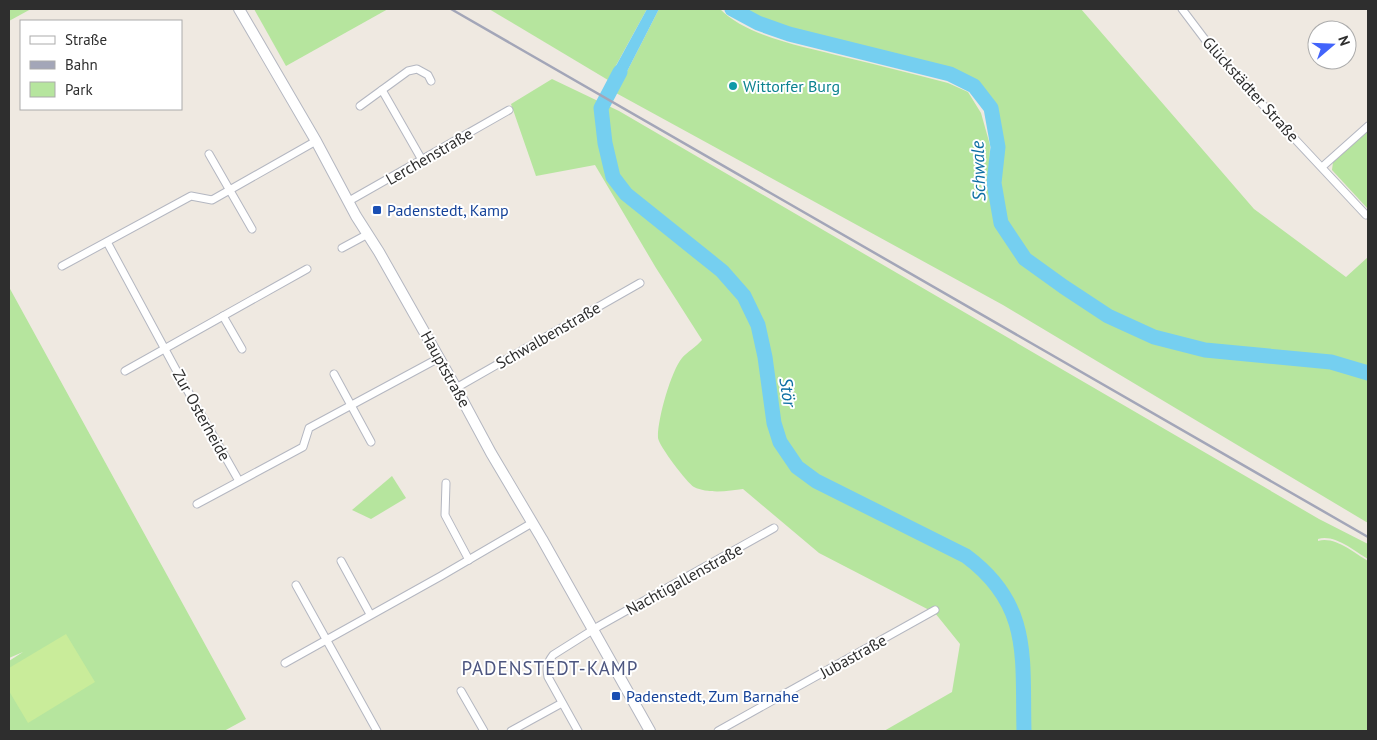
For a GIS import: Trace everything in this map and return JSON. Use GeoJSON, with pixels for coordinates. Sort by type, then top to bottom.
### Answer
{"type":"FeatureCollection","features":[{"type":"Feature","properties":{"kind":"street","name":"Hauptstraße"},"geometry":{"type":"LineString","coordinates":[[239,9],[316,141],[356,216],[439,358],[491,453],[650,731]]}},
{"type":"Feature","properties":{"kind":"street","name":"Glückstädter Straße"},"geometry":{"type":"LineString","coordinates":[[1182,9],[1219,58],[1366,215]]}},
{"type":"Feature","properties":{"kind":"street"},"geometry":{"type":"LineString","coordinates":[[360,106],[408,71],[417,69],[428,75],[431,81]]}},
{"type":"Feature","properties":{"kind":"street"},"geometry":{"type":"LineString","coordinates":[[382,90],[422,160]]}},
{"type":"Feature","properties":{"kind":"street","name":"Lerchenstraße"},"geometry":{"type":"LineString","coordinates":[[348,201],[508,110]]}},
{"type":"Feature","properties":{"kind":"street"},"geometry":{"type":"LineString","coordinates":[[1322,167],[1368,126]]}},
{"type":"Feature","properties":{"kind":"street"},"geometry":{"type":"LineString","coordinates":[[62,266],[191,196],[212,200],[316,141]]}},
{"type":"Feature","properties":{"kind":"street"},"geometry":{"type":"LineString","coordinates":[[209,154],[252,229]]}},
{"type":"Feature","properties":{"kind":"street"},"geometry":{"type":"LineString","coordinates":[[342,248],[368,234]]}},
{"type":"Feature","properties":{"kind":"street","name":"Zur Osterheide"},"geometry":{"type":"LineString","coordinates":[[107,242],[239,482]]}},
{"type":"Feature","properties":{"kind":"street"},"geometry":{"type":"LineString","coordinates":[[125,371],[306,269]]}},
{"type":"Feature","properties":{"kind":"street","name":"Schwalbenstraße"},"geometry":{"type":"LineString","coordinates":[[456,388],[640,283]]}},
{"type":"Feature","properties":{"kind":"street"},"geometry":{"type":"LineString","coordinates":[[223,316],[242,349]]}},
{"type":"Feature","properties":{"kind":"street"},"geometry":{"type":"LineString","coordinates":[[197,504],[303,447],[309,428],[439,358]]}},
{"type":"Feature","properties":{"kind":"street"},"geometry":{"type":"LineString","coordinates":[[334,374],[371,442]]}},
{"type":"Feature","properties":{"kind":"street"},"geometry":{"type":"LineString","coordinates":[[446,483],[445,516],[469,560]]}},
{"type":"Feature","properties":{"kind":"street"},"geometry":{"type":"LineString","coordinates":[[285,663],[532,523]]}},
{"type":"Feature","properties":{"kind":"street","name":"Nachtigallenstraße"},"geometry":{"type":"LineString","coordinates":[[562,703],[548,677],[546,668],[553,655],[593,630],[774,528]]}},
{"type":"Feature","properties":{"kind":"street"},"geometry":{"type":"LineString","coordinates":[[341,561],[370,614]]}},
{"type":"Feature","properties":{"kind":"street"},"geometry":{"type":"LineString","coordinates":[[296,585],[377,731]]}},
{"type":"Feature","properties":{"kind":"street","name":"Jubastraße"},"geometry":{"type":"LineString","coordinates":[[718,731],[935,610]]}},
{"type":"Feature","properties":{"kind":"street"},"geometry":{"type":"LineString","coordinates":[[461,691],[484,731]]}},
{"type":"Feature","properties":{"kind":"street"},"geometry":{"type":"LineString","coordinates":[[510,731],[562,703],[578,731]]}},
{"type":"Feature","properties":{"kind":"green space"},"geometry":{"type":"Polygon","coordinates":[[[9,9],[31,9],[9,21],[9,9]]]}},
{"type":"Feature","properties":{"kind":"green space"},"geometry":{"type":"Polygon","coordinates":[[[254,9],[388,9],[286,66],[254,9]]]}},
{"type":"Feature","properties":{"kind":"green space"},"geometry":{"type":"Polygon","coordinates":[[[489,9],[647,9],[608,80],[489,9]]]}},
{"type":"Feature","properties":{"kind":"green space"},"geometry":{"type":"Polygon","coordinates":[[[659,9],[720,9],[745,27],[778,40],[948,83],[968,92],[981,113],[990,145],[989,183],[996,225],[1001,223],[994,183],[998,147],[991,108],[974,86],[950,74],[789,34],[758,23],[756,16],[741,9],[1081,9],[1254,209],[1346,277],[1368,257],[1368,523],[1003,305],[616,93],[659,9]]]}},
{"type":"Feature","properties":{"kind":"green space"},"geometry":{"type":"Polygon","coordinates":[[[552,79],[619,111],[1319,519],[1368,544],[1368,559],[1338,541],[1324,538],[1318,539],[1318,541],[1324,540],[1338,543],[1368,561],[1368,731],[884,731],[952,692],[960,644],[935,613],[819,553],[743,489],[706,491],[694,487],[674,464],[658,438],[662,409],[678,364],[702,340],[656,268],[595,165],[536,176],[511,104],[552,79]]]}},
{"type":"Feature","properties":{"kind":"green space"},"geometry":{"type":"Polygon","coordinates":[[[1368,131],[1368,209],[1332,170],[1333,162],[1368,131]]]}},
{"type":"Feature","properties":{"kind":"green space"},"geometry":{"type":"Polygon","coordinates":[[[9,287],[246,719],[224,731],[9,731],[9,661],[23,652],[9,658],[9,287]]]}},
{"type":"Feature","properties":{"kind":"green space"},"geometry":{"type":"Polygon","coordinates":[[[392,476],[406,498],[371,519],[352,510],[392,476]]]}},
{"type":"Feature","properties":{"kind":"green space"},"geometry":{"type":"Polygon","coordinates":[[[66,634],[95,682],[28,723],[9,691],[9,668],[66,634]]]}},
{"type":"Feature","properties":{"kind":"water"},"geometry":{"type":"Polygon","coordinates":[[[647,9],[659,9],[616,93],[605,86],[647,9]]]}},
{"type":"Feature","properties":{"kind":"waterway","name":"Schwale"},"geometry":{"type":"LineString","coordinates":[[732,9],[758,23],[789,34],[950,74],[974,86],[991,108],[998,147],[994,183],[1001,223],[1025,259],[1108,316],[1154,337],[1205,350],[1331,362],[1368,373]]}},
{"type":"Feature","properties":{"kind":"waterway","name":"Stör"},"geometry":{"type":"LineString","coordinates":[[620,72],[601,108],[605,143],[613,177],[626,194],[722,271],[744,296],[758,325],[765,357],[774,423],[780,442],[797,467],[816,481],[966,556],[987,575],[1003,594],[1013,614],[1019,634],[1022,656],[1024,731]]}},
{"type":"Feature","properties":{"kind":"railway"},"geometry":{"type":"LineString","coordinates":[[451,9],[1368,537]]}},
{"type":"Feature","properties":{"kind":"place","name":"Wittorfer Burg"},"geometry":{"type":"Point","coordinates":[733,86]}},
{"type":"Feature","properties":{"kind":"place","name":"Padenstedt, Kamp"},"geometry":{"type":"Point","coordinates":[377,210]}},
{"type":"Feature","properties":{"kind":"place","name":"Padenstedt, Zum Barnahe"},"geometry":{"type":"Point","coordinates":[616,696]}},
{"type":"Feature","properties":{"kind":"district","name":"PADENSTEDT-KAMP"},"geometry":{"type":"Point","coordinates":[550,668]}}]}
